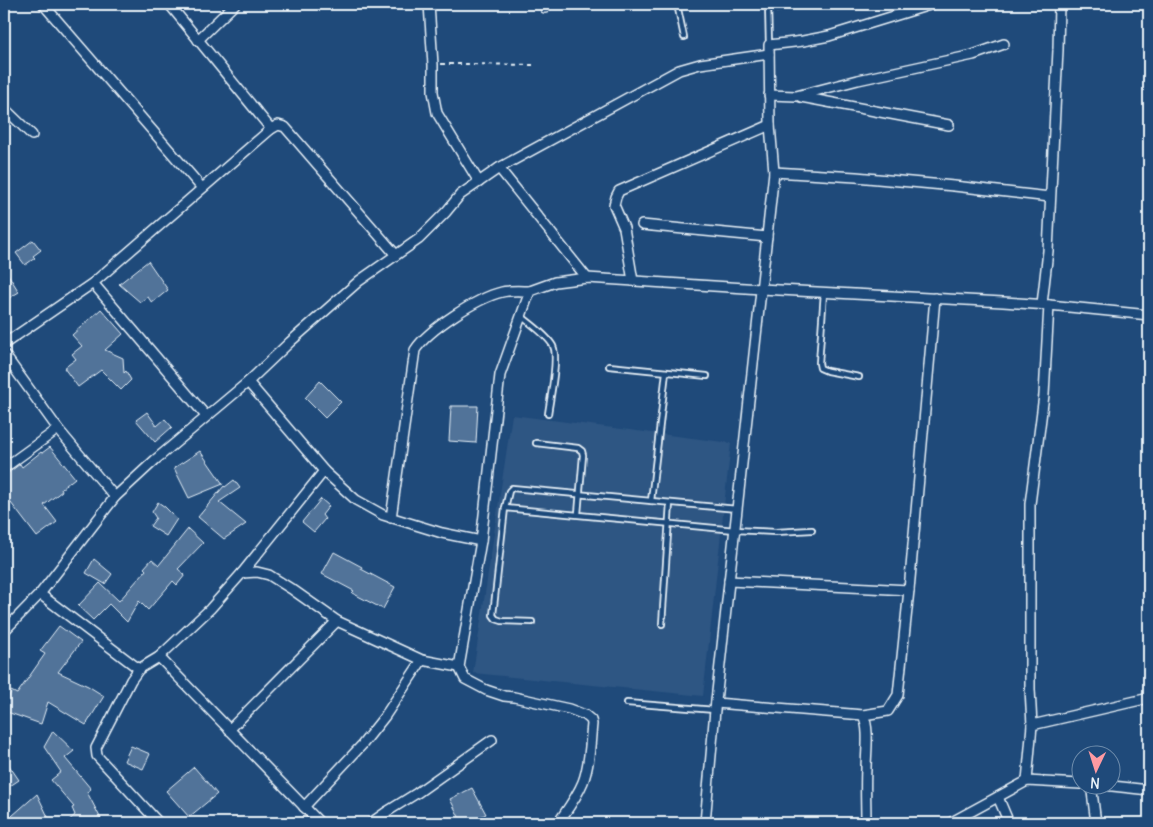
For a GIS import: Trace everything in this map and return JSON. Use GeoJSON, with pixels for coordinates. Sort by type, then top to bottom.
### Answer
{"type":"FeatureCollection","features":[{"type":"Feature","properties":{"kind":"street"},"geometry":{"type":"LineString","coordinates":[[43,4],[202,188]]}},
{"type":"Feature","properties":{"kind":"street"},"geometry":{"type":"LineString","coordinates":[[169,4],[271,128]]}},
{"type":"Feature","properties":{"kind":"street"},"geometry":{"type":"LineString","coordinates":[[198,40],[235,4]]}},
{"type":"Feature","properties":{"kind":"street"},"geometry":{"type":"LineString","coordinates":[[429,4],[433,92],[437,113],[479,182]]}},
{"type":"Feature","properties":{"kind":"street"},"geometry":{"type":"LineString","coordinates":[[4,632],[40,594],[115,497],[155,460],[248,382],[359,281],[419,239],[460,196],[499,168],[679,70],[829,36],[933,4]]}},
{"type":"Feature","properties":{"kind":"street"},"geometry":{"type":"LineString","coordinates":[[1027,781],[1032,724],[1030,689],[1030,504],[1044,395],[1045,305],[1059,4]]}},
{"type":"Feature","properties":{"kind":"street"},"geometry":{"type":"LineString","coordinates":[[796,96],[858,80],[973,55],[1004,44]]}},
{"type":"Feature","properties":{"kind":"street"},"geometry":{"type":"LineString","coordinates":[[705,823],[715,707],[774,172],[770,125],[769,50]]}},
{"type":"Feature","properties":{"kind":"street"},"geometry":{"type":"LineString","coordinates":[[769,94],[796,96],[949,125]]}},
{"type":"Feature","properties":{"kind":"street"},"geometry":{"type":"LineString","coordinates":[[4,108],[32,136]]}},
{"type":"Feature","properties":{"kind":"street"},"geometry":{"type":"LineString","coordinates":[[4,344],[93,283],[271,128],[278,125],[285,127],[396,255]]}},
{"type":"Feature","properties":{"kind":"street"},"geometry":{"type":"LineString","coordinates":[[633,281],[624,228],[614,205],[619,191],[770,125]]}},
{"type":"Feature","properties":{"kind":"street"},"geometry":{"type":"LineString","coordinates":[[499,168],[587,278]]}},
{"type":"Feature","properties":{"kind":"street"},"geometry":{"type":"LineString","coordinates":[[774,172],[876,179],[1050,197]]}},
{"type":"Feature","properties":{"kind":"street"},"geometry":{"type":"LineString","coordinates":[[642,225],[767,237]]}},
{"type":"Feature","properties":{"kind":"street"},"geometry":{"type":"LineString","coordinates":[[391,518],[415,350],[420,342],[463,310],[504,292],[530,291],[555,282],[587,278],[1045,305],[1149,315]]}},
{"type":"Feature","properties":{"kind":"street"},"geometry":{"type":"LineString","coordinates":[[93,283],[206,416]]}},
{"type":"Feature","properties":{"kind":"street"},"geometry":{"type":"LineString","coordinates":[[530,291],[500,375],[480,541],[459,667],[465,679],[486,690],[504,696],[569,709],[585,715],[591,720],[589,756],[583,780],[579,791],[558,823]]}},
{"type":"Feature","properties":{"kind":"street"},"geometry":{"type":"LineString","coordinates":[[715,707],[863,715],[888,710],[898,695],[935,298]]}},
{"type":"Feature","properties":{"kind":"street"},"geometry":{"type":"LineString","coordinates":[[4,354],[58,430],[115,497]]}},
{"type":"Feature","properties":{"kind":"street"},"geometry":{"type":"LineString","coordinates":[[248,382],[324,471],[356,500],[391,518],[442,533],[480,541]]}},
{"type":"Feature","properties":{"kind":"street"},"geometry":{"type":"LineString","coordinates":[[4,468],[58,430]]}},
{"type":"Feature","properties":{"kind":"street"},"geometry":{"type":"LineString","coordinates":[[159,823],[97,756],[96,748],[100,739],[131,680],[139,669],[159,657],[210,608],[242,573],[324,471]]}},
{"type":"Feature","properties":{"kind":"street"},"geometry":{"type":"LineString","coordinates":[[242,573],[257,572],[268,575],[338,620],[422,660],[459,667]]}},
{"type":"Feature","properties":{"kind":"street"},"geometry":{"type":"LineString","coordinates":[[729,581],[909,590]]}},
{"type":"Feature","properties":{"kind":"street"},"geometry":{"type":"LineString","coordinates":[[40,594],[139,669]]}},
{"type":"Feature","properties":{"kind":"street"},"geometry":{"type":"LineString","coordinates":[[229,730],[338,620]]}},
{"type":"Feature","properties":{"kind":"street"},"geometry":{"type":"LineString","coordinates":[[159,657],[320,823]]}},
{"type":"Feature","properties":{"kind":"street"},"geometry":{"type":"LineString","coordinates":[[304,807],[362,745],[386,716],[422,660]]}},
{"type":"Feature","properties":{"kind":"street"},"geometry":{"type":"LineString","coordinates":[[1032,724],[1149,698]]}},
{"type":"Feature","properties":{"kind":"street"},"geometry":{"type":"LineString","coordinates":[[863,715],[866,721],[866,823]]}},
{"type":"Feature","properties":{"kind":"street"},"geometry":{"type":"LineString","coordinates":[[371,823],[492,740]]}},
{"type":"Feature","properties":{"kind":"street"},"geometry":{"type":"LineString","coordinates":[[950,823],[1027,781],[1070,783]]}},
{"type":"Feature","properties":{"kind":"street"},"geometry":{"type":"LineString","coordinates":[[1120,787],[1149,790]]}},
{"type":"Feature","properties":{"kind":"street"},"geometry":{"type":"LineString","coordinates":[[1094,794],[1096,823]]}},
{"type":"Feature","properties":{"kind":"street"},"geometry":{"type":"LineString","coordinates":[[998,797],[1009,823]]}},
{"type":"Feature","properties":{"kind":"lane"},"geometry":{"type":"LineString","coordinates":[[677,4],[684,37]]}},
{"type":"Feature","properties":{"kind":"lane"},"geometry":{"type":"LineString","coordinates":[[768,4],[769,50]]}},
{"type":"Feature","properties":{"kind":"lane"},"geometry":{"type":"LineString","coordinates":[[824,292],[820,368],[858,377]]}},
{"type":"Feature","properties":{"kind":"lane"},"geometry":{"type":"LineString","coordinates":[[521,316],[549,340],[554,348],[556,359],[548,414]]}},
{"type":"Feature","properties":{"kind":"lane"},"geometry":{"type":"LineString","coordinates":[[608,366],[707,376]]}},
{"type":"Feature","properties":{"kind":"lane"},"geometry":{"type":"LineString","coordinates":[[651,501],[666,372]]}},
{"type":"Feature","properties":{"kind":"lane"},"geometry":{"type":"LineString","coordinates":[[536,443],[578,448],[582,451],[578,514]]}},
{"type":"Feature","properties":{"kind":"lane"},"geometry":{"type":"LineString","coordinates":[[532,622],[502,621],[496,619],[493,614],[505,508],[509,490],[512,488],[737,509]]}},
{"type":"Feature","properties":{"kind":"lane"},"geometry":{"type":"LineString","coordinates":[[662,624],[670,503]]}},
{"type":"Feature","properties":{"kind":"lane"},"geometry":{"type":"LineString","coordinates":[[505,508],[735,530],[776,532],[812,530]]}},
{"type":"Feature","properties":{"kind":"lane"},"geometry":{"type":"LineString","coordinates":[[627,703],[715,707]]}},
{"type":"Feature","properties":{"kind":"path"},"geometry":{"type":"LineString","coordinates":[[433,65],[536,65]]}},
{"type":"Feature","properties":{"kind":"shaded area"},"geometry":{"type":"Polygon","coordinates":[[[775,4],[805,4],[776,14],[775,4]]]}},
{"type":"Feature","properties":{"kind":"shaded area"},"geometry":{"type":"Polygon","coordinates":[[[512,415],[731,443],[703,696],[473,673],[512,415]]]}},
{"type":"Feature","properties":{"kind":"building"},"geometry":{"type":"Polygon","coordinates":[[[33,240],[41,250],[33,256],[35,258],[25,265],[16,253],[33,240]]]}},
{"type":"Feature","properties":{"kind":"building"},"geometry":{"type":"Polygon","coordinates":[[[148,261],[168,290],[152,303],[148,297],[140,302],[119,284],[148,261]]]}},
{"type":"Feature","properties":{"kind":"building"},"geometry":{"type":"Polygon","coordinates":[[[4,268],[19,292],[4,301],[4,268]]]}},
{"type":"Feature","properties":{"kind":"building"},"geometry":{"type":"Polygon","coordinates":[[[101,309],[123,334],[105,350],[123,358],[124,373],[126,371],[131,380],[121,390],[101,370],[78,387],[64,368],[76,359],[72,354],[82,346],[72,335],[101,309]]]}},
{"type":"Feature","properties":{"kind":"building"},"geometry":{"type":"Polygon","coordinates":[[[320,381],[341,402],[325,418],[305,398],[320,381]]]}},
{"type":"Feature","properties":{"kind":"building"},"geometry":{"type":"Polygon","coordinates":[[[451,406],[478,406],[476,443],[449,441],[451,406]]]}},
{"type":"Feature","properties":{"kind":"building"},"geometry":{"type":"Polygon","coordinates":[[[147,412],[157,426],[165,419],[172,427],[155,442],[136,420],[147,412]]]}},
{"type":"Feature","properties":{"kind":"building"},"geometry":{"type":"Polygon","coordinates":[[[50,447],[75,478],[44,505],[57,522],[37,537],[11,503],[4,508],[4,476],[20,464],[22,467],[50,447]]]}},
{"type":"Feature","properties":{"kind":"building"},"geometry":{"type":"Polygon","coordinates":[[[200,451],[223,484],[189,498],[174,468],[200,451]]]}},
{"type":"Feature","properties":{"kind":"building"},"geometry":{"type":"Polygon","coordinates":[[[234,480],[240,488],[219,502],[246,524],[224,539],[198,517],[224,486],[234,480]]]}},
{"type":"Feature","properties":{"kind":"building"},"geometry":{"type":"Polygon","coordinates":[[[321,499],[329,506],[322,515],[325,519],[314,532],[302,522],[321,499]]]}},
{"type":"Feature","properties":{"kind":"building"},"geometry":{"type":"Polygon","coordinates":[[[158,502],[177,519],[166,536],[150,526],[156,518],[152,512],[158,502]]]}},
{"type":"Feature","properties":{"kind":"building"},"geometry":{"type":"Polygon","coordinates":[[[188,529],[203,543],[178,569],[185,575],[177,585],[173,581],[148,610],[139,601],[127,622],[109,604],[93,620],[78,606],[100,583],[119,601],[146,570],[144,568],[152,559],[159,565],[188,529]]]}},
{"type":"Feature","properties":{"kind":"building"},"geometry":{"type":"Polygon","coordinates":[[[334,552],[395,587],[383,609],[352,593],[354,591],[322,574],[334,552]]]}},
{"type":"Feature","properties":{"kind":"building"},"geometry":{"type":"Polygon","coordinates":[[[94,559],[112,574],[105,584],[86,573],[94,559]]]}},
{"type":"Feature","properties":{"kind":"building"},"geometry":{"type":"Polygon","coordinates":[[[59,626],[81,642],[58,672],[104,696],[86,725],[48,702],[41,724],[4,711],[11,691],[17,694],[45,654],[40,651],[59,626]]]}},
{"type":"Feature","properties":{"kind":"building"},"geometry":{"type":"Polygon","coordinates":[[[53,731],[74,751],[65,758],[91,789],[87,792],[103,823],[66,823],[75,815],[72,808],[74,807],[51,780],[61,772],[44,747],[53,731]]]}},
{"type":"Feature","properties":{"kind":"building"},"geometry":{"type":"Polygon","coordinates":[[[131,746],[150,754],[143,769],[124,761],[131,746]]]}},
{"type":"Feature","properties":{"kind":"building"},"geometry":{"type":"Polygon","coordinates":[[[4,758],[19,780],[4,790],[4,758]]]}},
{"type":"Feature","properties":{"kind":"building"},"geometry":{"type":"Polygon","coordinates":[[[194,767],[217,794],[189,817],[166,791],[194,767]]]}},
{"type":"Feature","properties":{"kind":"building"},"geometry":{"type":"Polygon","coordinates":[[[472,788],[486,814],[469,823],[462,823],[450,799],[472,788]]]}},
{"type":"Feature","properties":{"kind":"building"},"geometry":{"type":"Polygon","coordinates":[[[37,794],[51,823],[4,823],[37,794]]]}}]}
